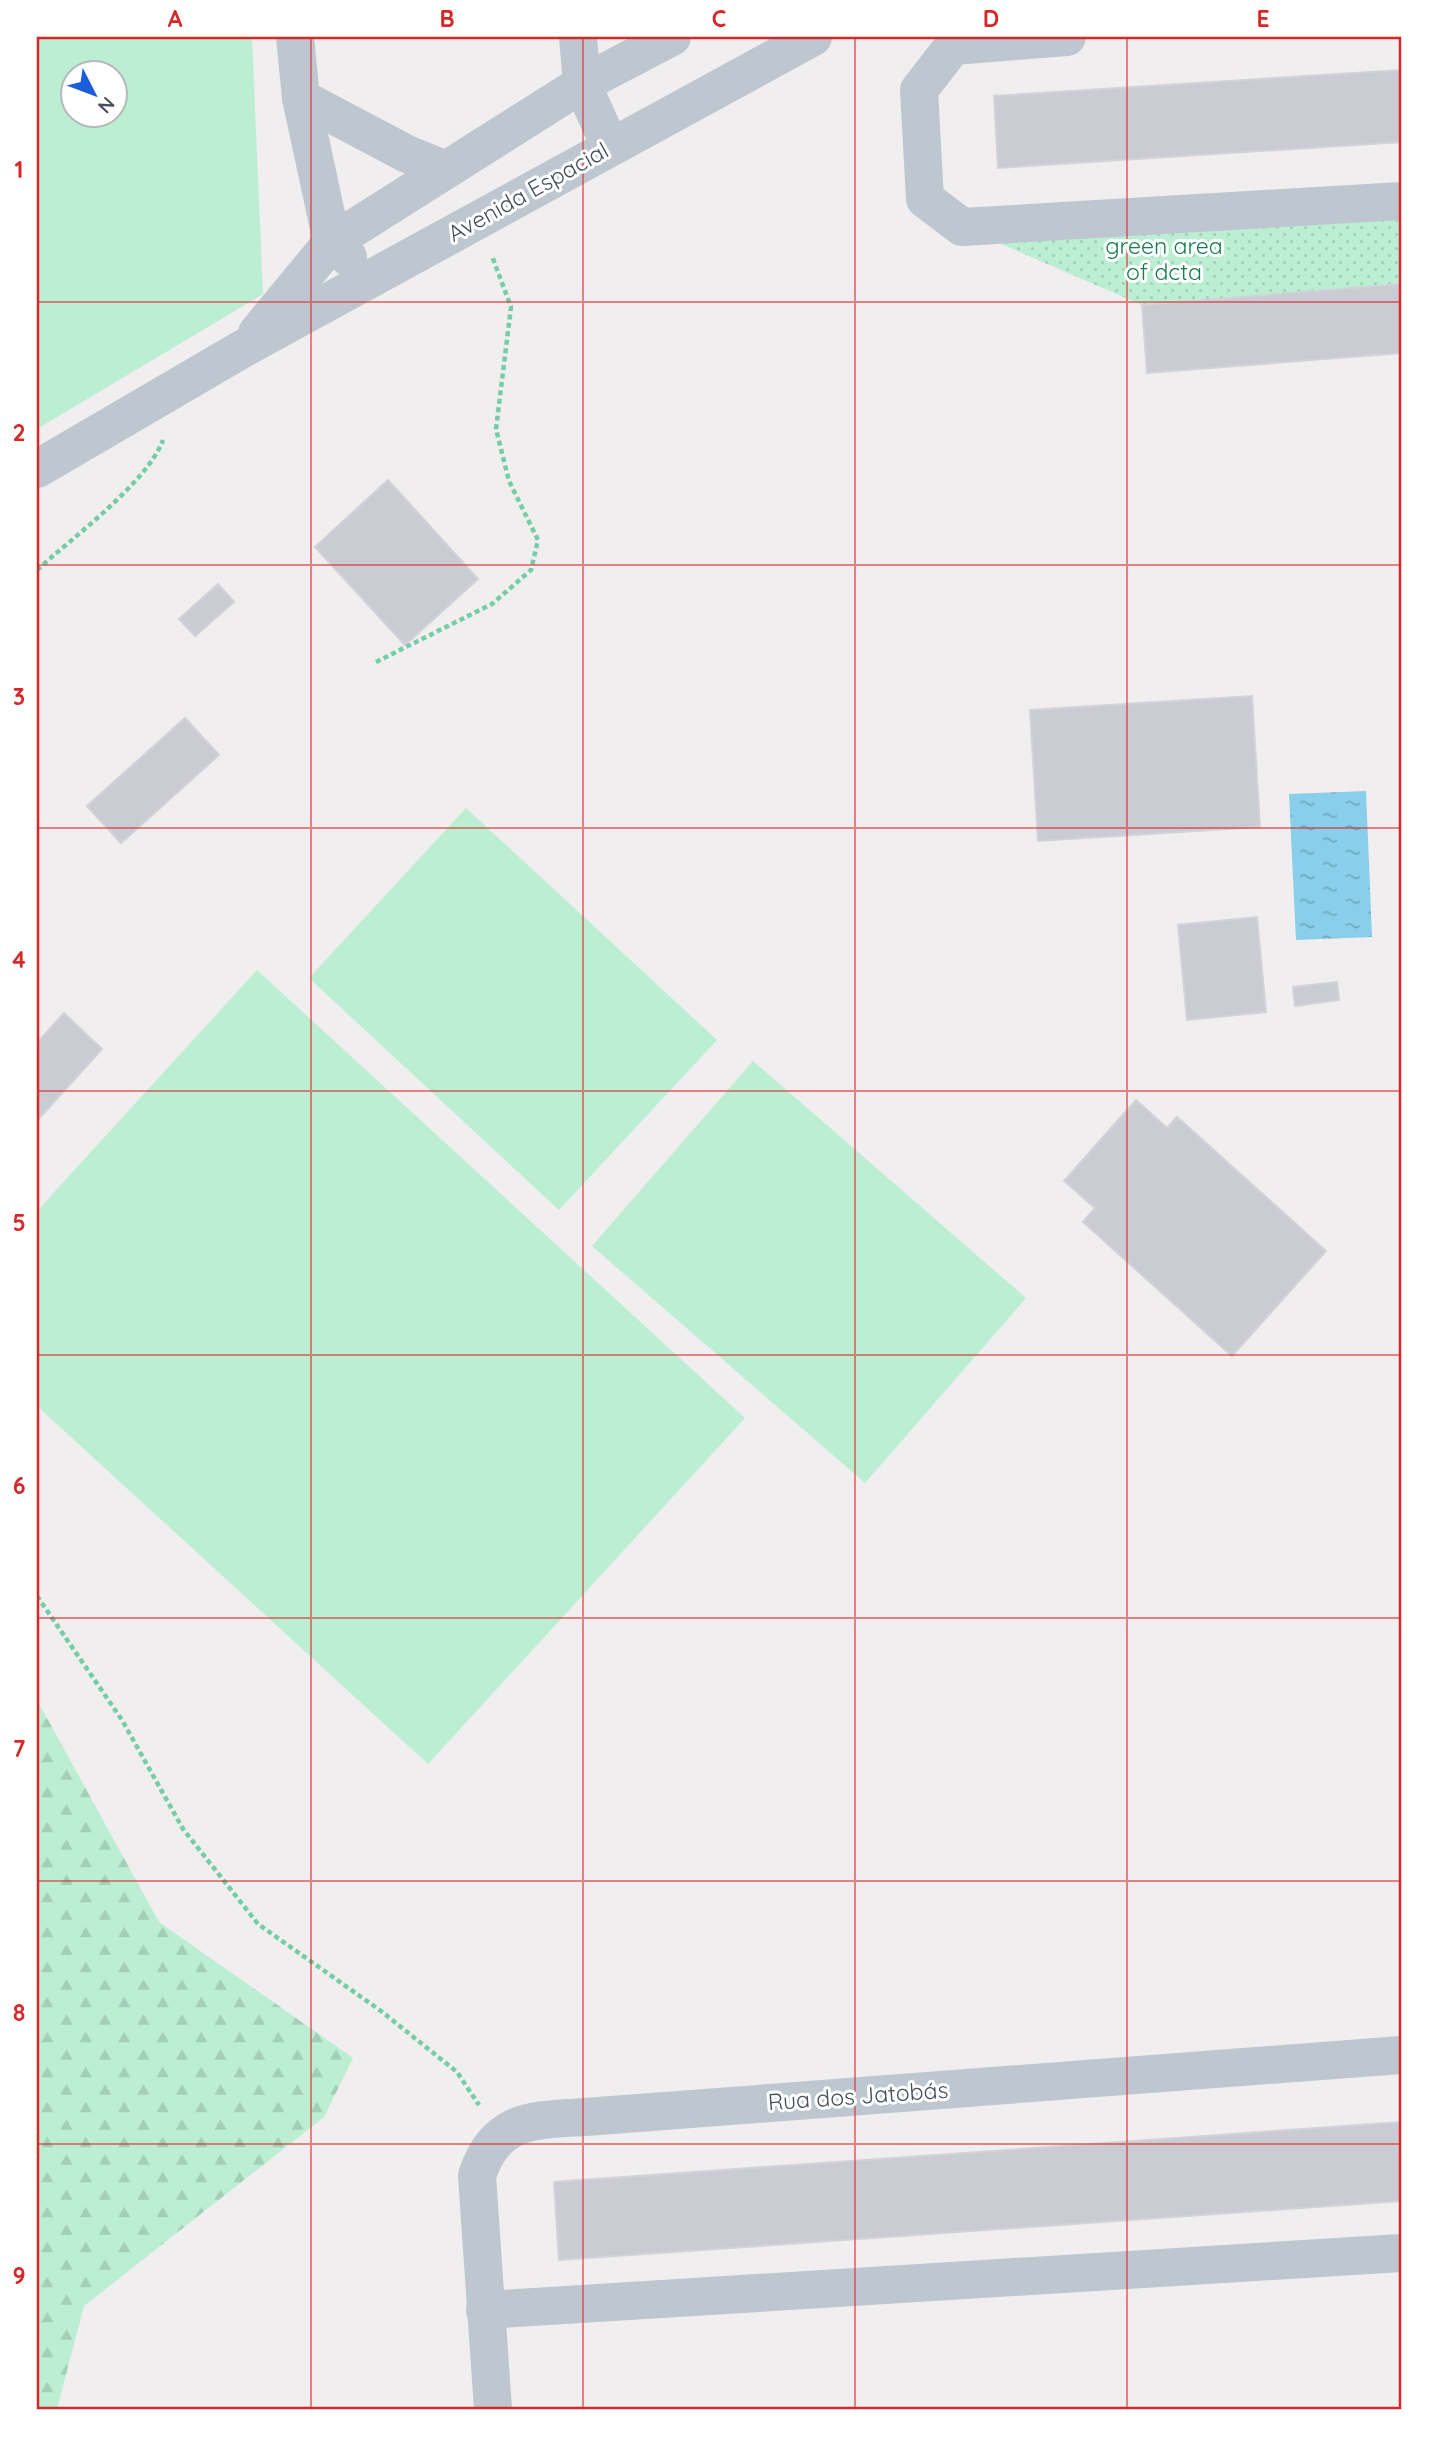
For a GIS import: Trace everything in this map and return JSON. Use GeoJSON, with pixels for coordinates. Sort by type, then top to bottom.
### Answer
{"type":"FeatureCollection","features":[{"type":"Feature","properties":{"kind":"lane"},"geometry":{"type":"LineString","coordinates":[[295,37],[301,98],[332,242],[372,280]]}},
{"type":"Feature","properties":{"kind":"lane"},"geometry":{"type":"LineString","coordinates":[[578,37],[582,84],[610,146]]}},
{"type":"Feature","properties":{"kind":"lane","name":"Avenida Espacial"},"geometry":{"type":"LineString","coordinates":[[244,348],[332,242],[582,84],[672,37]]}},
{"type":"Feature","properties":{"kind":"lane","name":"Avenida Espacial"},"geometry":{"type":"LineString","coordinates":[[37,469],[244,348],[813,37]]}},
{"type":"Feature","properties":{"kind":"lane"},"geometry":{"type":"LineString","coordinates":[[1067,37],[953,46],[919,90],[925,200],[962,227],[1401,201]]}},
{"type":"Feature","properties":{"kind":"lane"},"geometry":{"type":"LineString","coordinates":[[301,98],[407,154],[444,169]]}},
{"type":"Feature","properties":{"kind":"lane","name":"Rua dos Jatobás"},"geometry":{"type":"LineString","coordinates":[[500,2134],[525,2122],[1401,2055]]}},
{"type":"Feature","properties":{"kind":"lane"},"geometry":{"type":"LineString","coordinates":[[493,2409],[477,2176],[484,2156],[500,2134]]}},
{"type":"Feature","properties":{"kind":"lane"},"geometry":{"type":"LineString","coordinates":[[485,2309],[1401,2253]]}},
{"type":"Feature","properties":{"kind":"path"},"geometry":{"type":"LineString","coordinates":[[376,662],[492,604],[531,570],[538,540],[509,481],[496,429],[511,307],[478,219]]}},
{"type":"Feature","properties":{"kind":"path"},"geometry":{"type":"LineString","coordinates":[[37,570],[131,485],[158,454],[186,384]]}},
{"type":"Feature","properties":{"kind":"path"},"geometry":{"type":"LineString","coordinates":[[37,1596],[122,1720],[183,1829],[258,1924],[381,2011],[457,2072],[500,2134]]}},
{"type":"Feature","properties":{"kind":"green space"},"geometry":{"type":"Polygon","coordinates":[[[37,37],[252,37],[263,294],[37,429],[37,37]]]}},
{"type":"Feature","properties":{"kind":"green space","name":"green area of dcta"},"geometry":{"type":"Polygon","coordinates":[[[1401,201],[1401,284],[1142,305],[962,227],[1401,201]]]}},
{"type":"Feature","properties":{"kind":"green space"},"geometry":{"type":"Polygon","coordinates":[[[466,808],[717,1040],[559,1210],[309,978],[466,808]]]}},
{"type":"Feature","properties":{"kind":"green space"},"geometry":{"type":"Polygon","coordinates":[[[257,970],[745,1418],[428,1764],[37,1406],[37,1211],[257,970]]]}},
{"type":"Feature","properties":{"kind":"green space"},"geometry":{"type":"Polygon","coordinates":[[[753,1061],[1026,1298],[865,1483],[592,1246],[753,1061]]]}},
{"type":"Feature","properties":{"kind":"green space"},"geometry":{"type":"Polygon","coordinates":[[[37,1700],[159,1922],[353,2058],[324,2117],[84,2306],[57,2409],[37,2409],[37,1700]]]}},
{"type":"Feature","properties":{"kind":"water"},"geometry":{"type":"Polygon","coordinates":[[[1366,791],[1372,937],[1296,940],[1289,794],[1366,791]]]}},
{"type":"Feature","properties":{"kind":"building"},"geometry":{"type":"Polygon","coordinates":[[[1401,70],[1401,142],[998,168],[994,96],[1401,70]]]}},
{"type":"Feature","properties":{"kind":"building"},"geometry":{"type":"Polygon","coordinates":[[[1401,284],[1401,353],[1147,373],[1142,305],[1401,284]]]}},
{"type":"Feature","properties":{"kind":"building"},"geometry":{"type":"Polygon","coordinates":[[[388,480],[478,579],[405,645],[315,547],[388,480]]]}},
{"type":"Feature","properties":{"kind":"building"},"geometry":{"type":"Polygon","coordinates":[[[218,584],[234,602],[195,636],[179,619],[218,584]]]}},
{"type":"Feature","properties":{"kind":"building"},"geometry":{"type":"Polygon","coordinates":[[[1252,696],[1260,827],[1038,841],[1030,710],[1252,696]]]}},
{"type":"Feature","properties":{"kind":"building"},"geometry":{"type":"Polygon","coordinates":[[[185,718],[219,755],[121,843],[87,806],[185,718]]]}},
{"type":"Feature","properties":{"kind":"building"},"geometry":{"type":"Polygon","coordinates":[[[1257,917],[1266,1012],[1187,1020],[1178,925],[1257,917]]]}},
{"type":"Feature","properties":{"kind":"building"},"geometry":{"type":"Polygon","coordinates":[[[1337,982],[1339,1000],[1295,1006],[1293,987],[1337,982]]]}},
{"type":"Feature","properties":{"kind":"building"},"geometry":{"type":"Polygon","coordinates":[[[64,1013],[102,1049],[37,1121],[37,1043],[64,1013]]]}},
{"type":"Feature","properties":{"kind":"building"},"geometry":{"type":"Polygon","coordinates":[[[1136,1100],[1167,1128],[1177,1117],[1326,1251],[1232,1356],[1083,1222],[1095,1208],[1064,1181],[1136,1100]]]}},
{"type":"Feature","properties":{"kind":"building"},"geometry":{"type":"Polygon","coordinates":[[[1401,2122],[1401,2201],[559,2260],[554,2182],[1401,2122]]]}}]}
